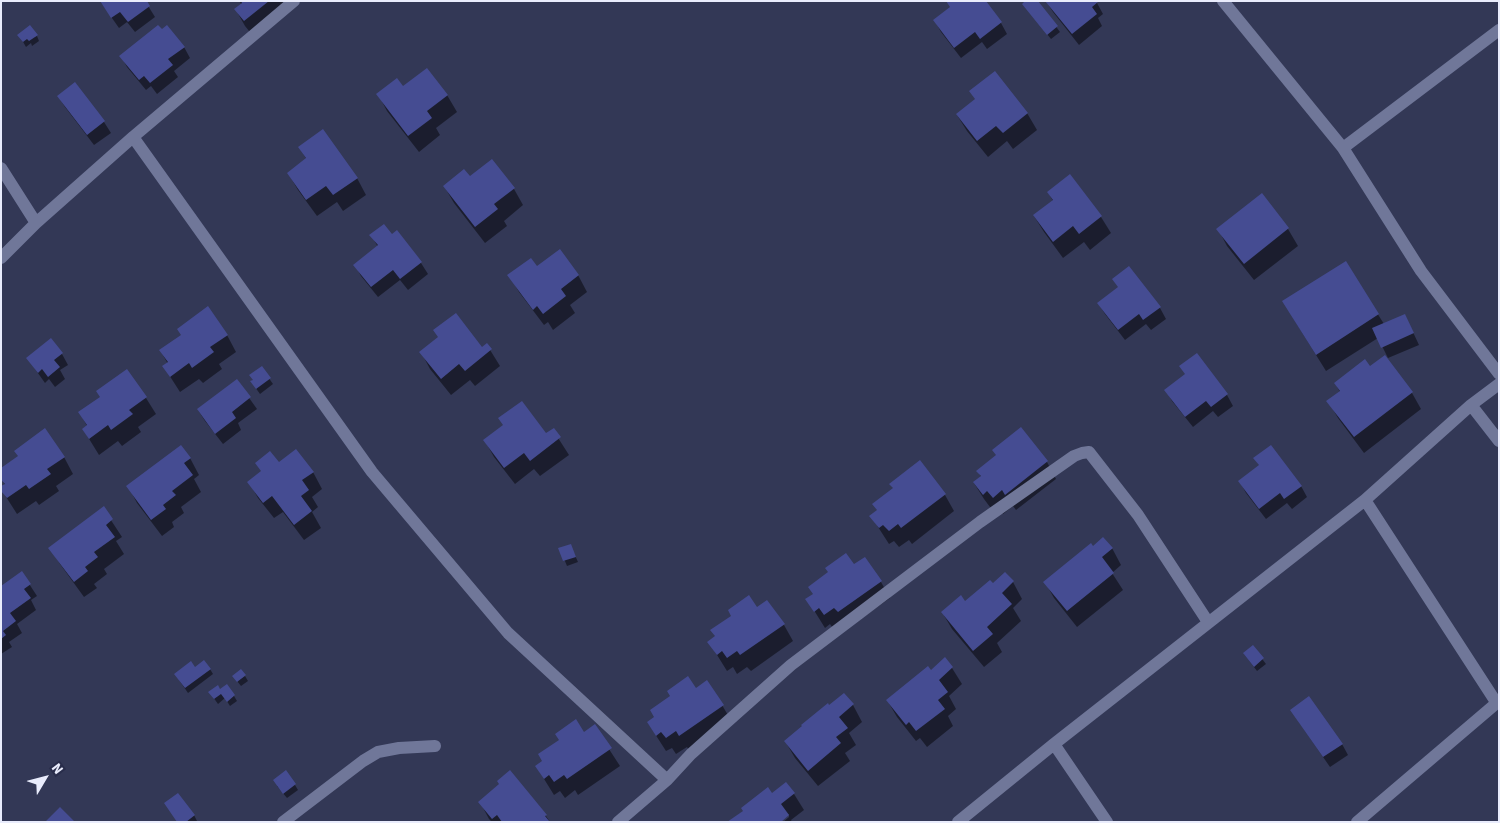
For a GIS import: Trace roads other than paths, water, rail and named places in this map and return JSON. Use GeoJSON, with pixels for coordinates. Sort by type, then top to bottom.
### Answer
{"type":"FeatureCollection","features":[{"type":"Feature","properties":{"kind":"street"},"geometry":{"type":"LineString","coordinates":[[1,258],[36,223],[133,137],[294,1]]}},
{"type":"Feature","properties":{"kind":"street"},"geometry":{"type":"LineString","coordinates":[[1223,1],[1343,148],[1421,271],[1499,374]]}},
{"type":"Feature","properties":{"kind":"street"},"geometry":{"type":"LineString","coordinates":[[1343,148],[1499,30]]}},
{"type":"Feature","properties":{"kind":"street"},"geometry":{"type":"LineString","coordinates":[[133,137],[372,472],[508,633],[667,780]]}},
{"type":"Feature","properties":{"kind":"street"},"geometry":{"type":"LineString","coordinates":[[1,168],[36,223]]}},
{"type":"Feature","properties":{"kind":"street"},"geometry":{"type":"LineString","coordinates":[[958,822],[1208,622],[1365,500],[1471,405],[1499,384]]}},
{"type":"Feature","properties":{"kind":"street"},"geometry":{"type":"LineString","coordinates":[[1471,405],[1499,441]]}},
{"type":"Feature","properties":{"kind":"street"},"geometry":{"type":"LineString","coordinates":[[618,822],[667,780],[691,754],[791,665],[980,522],[1082,453],[1089,452],[1138,515],[1208,622]]}},
{"type":"Feature","properties":{"kind":"street"},"geometry":{"type":"LineString","coordinates":[[1357,822],[1498,702],[1365,500]]}},
{"type":"Feature","properties":{"kind":"street"},"geometry":{"type":"LineString","coordinates":[[1054,744],[1107,822]]}},
{"type":"Feature","properties":{"kind":"street"},"geometry":{"type":"LineString","coordinates":[[283,822],[363,761],[378,752],[399,748],[435,746]]}}]}
